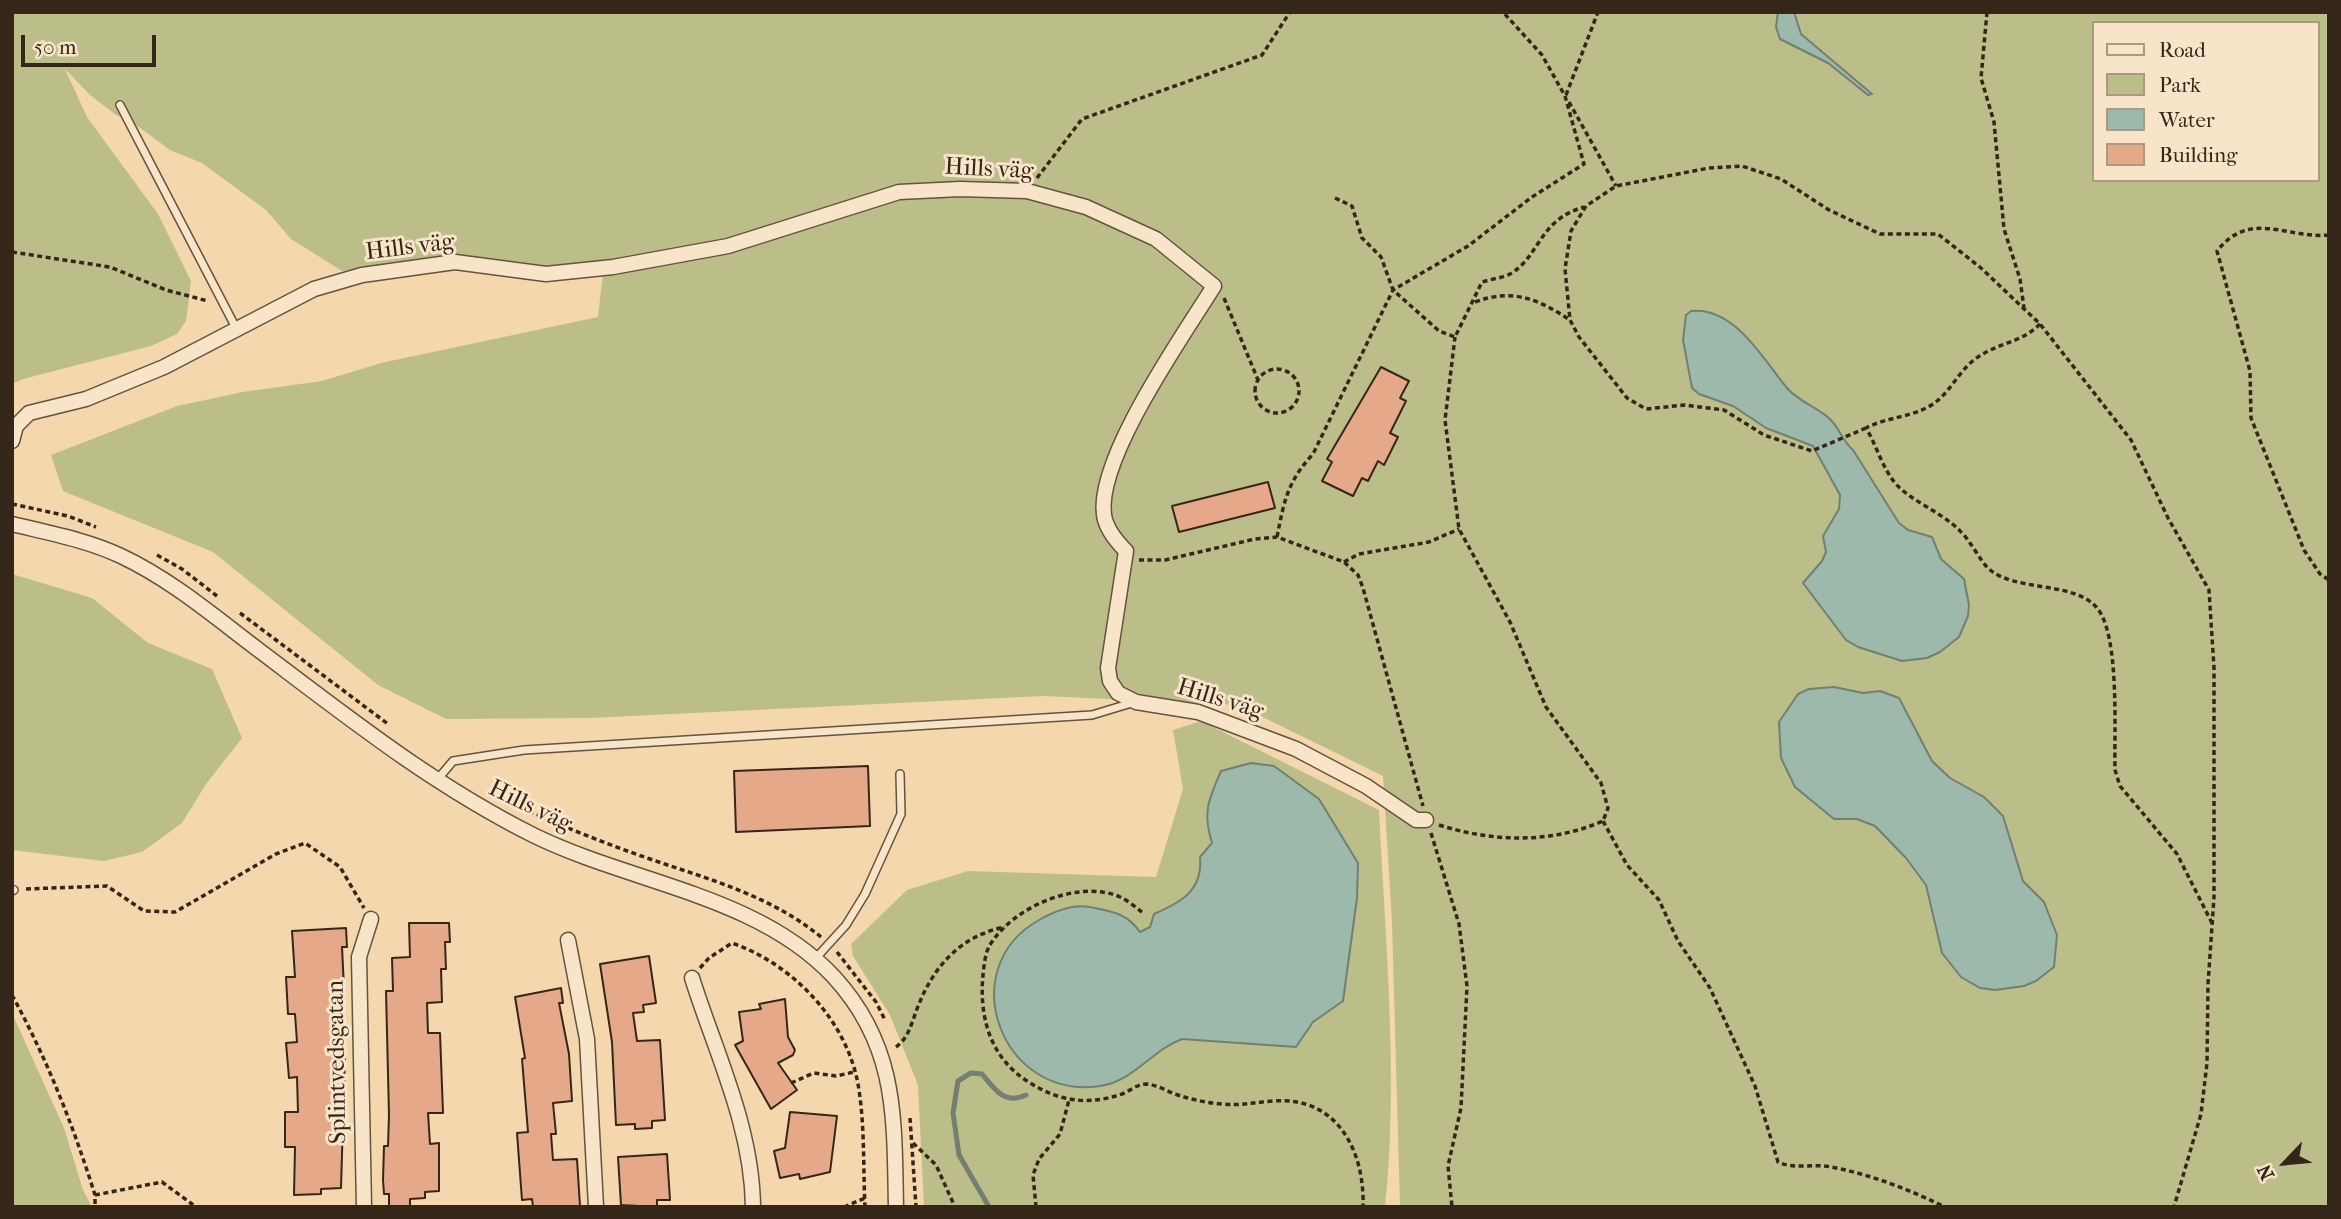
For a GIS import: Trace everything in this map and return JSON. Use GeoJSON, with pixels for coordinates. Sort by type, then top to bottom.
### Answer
{"type":"FeatureCollection","features":[{"type":"Feature","properties":{"kind":"street","name":"Hills väg"},"geometry":{"type":"LineString","coordinates":[[12,441],[16,426],[29,413],[86,399],[164,367],[314,289],[362,275],[455,262],[546,274],[613,267],[728,246],[899,192],[960,189],[1027,191],[1086,207],[1156,239],[1214,286]]}},
{"type":"Feature","properties":{"kind":"street"},"geometry":{"type":"LineString","coordinates":[[1136,702],[1118,693],[1110,681],[1108,668],[1126,551],[1111,533],[1104,516],[1107,480],[1127,430],[1214,286]]}},
{"type":"Feature","properties":{"kind":"street","name":"Hills väg"},"geometry":{"type":"LineString","coordinates":[[12,524],[72,538],[121,556],[172,585],[396,754],[471,804],[560,848],[755,918],[797,943],[815,958],[860,1009],[883,1056],[890,1078],[895,1129],[896,1207]]}},
{"type":"Feature","properties":{"kind":"street","name":"Hills väg"},"geometry":{"type":"LineString","coordinates":[[1136,702],[1198,712],[1296,749],[1366,786],[1416,820],[1426,820]]}},
{"type":"Feature","properties":{"kind":"street","name":"Splintvedsgatan"},"geometry":{"type":"LineString","coordinates":[[364,1207],[359,957],[371,919]]}},
{"type":"Feature","properties":{"kind":"street"},"geometry":{"type":"LineString","coordinates":[[568,940],[587,1039],[596,1207]]}},
{"type":"Feature","properties":{"kind":"street"},"geometry":{"type":"LineString","coordinates":[[692,978],[735,1098],[746,1145],[753,1207]]}},
{"type":"Feature","properties":{"kind":"lane"},"geometry":{"type":"LineString","coordinates":[[120,105],[236,328]]}},
{"type":"Feature","properties":{"kind":"lane"},"geometry":{"type":"LineString","coordinates":[[437,780],[453,761],[524,750],[1092,715],[1136,702]]}},
{"type":"Feature","properties":{"kind":"lane"},"geometry":{"type":"LineString","coordinates":[[815,958],[846,925],[865,894],[901,814],[900,774]]}},
{"type":"Feature","properties":{"kind":"path"},"geometry":{"type":"LineString","coordinates":[[1027,191],[1082,119],[1262,54],[1290,12]]}},
{"type":"Feature","properties":{"kind":"path"},"geometry":{"type":"LineString","coordinates":[[1503,12],[1542,55],[1616,186]]}},
{"type":"Feature","properties":{"kind":"path"},"geometry":{"type":"LineString","coordinates":[[1277,537],[1286,493],[1296,472],[1313,454],[1393,290],[1468,246],[1532,197],[1584,164],[1566,96],[1598,12]]}},
{"type":"Feature","properties":{"kind":"path"},"geometry":{"type":"LineString","coordinates":[[1987,12],[1982,78],[1994,122],[2004,229],[2020,279],[2024,309]]}},
{"type":"Feature","properties":{"kind":"path"},"geometry":{"type":"LineString","coordinates":[[1426,820],[1477,835],[1510,839],[1547,837],[1583,830],[1603,821],[1608,808],[1601,783],[1546,707],[1510,622],[1459,529],[1445,420],[1455,337],[1482,282],[1510,274],[1526,258],[1544,231],[1570,211],[1586,206],[1616,186],[1709,168],[1742,166],[1781,179],[1829,210],[1880,234],[1938,234],[2040,324],[2131,440],[2168,518],[2209,590],[2214,668],[2212,923],[2207,1063],[2200,1114],[2174,1207]]}},
{"type":"Feature","properties":{"kind":"path"},"geometry":{"type":"LineString","coordinates":[[1335,198],[1352,206],[1362,238],[1381,257],[1393,290],[1439,331],[1455,337]]}},
{"type":"Feature","properties":{"kind":"path"},"geometry":{"type":"LineString","coordinates":[[1570,320],[1565,269],[1571,231],[1586,206]]}},
{"type":"Feature","properties":{"kind":"path"},"geometry":{"type":"LineString","coordinates":[[2329,235],[2285,232],[2263,226],[2245,230],[2224,242],[2217,251],[2250,371],[2251,418],[2304,550],[2320,574],[2329,580]]}},
{"type":"Feature","properties":{"kind":"path"},"geometry":{"type":"LineString","coordinates":[[12,252],[110,267],[166,290],[213,303]]}},
{"type":"Feature","properties":{"kind":"path"},"geometry":{"type":"LineString","coordinates":[[1214,286],[1224,297],[1258,380],[1255,395],[1262,408],[1276,413],[1295,404],[1299,390],[1289,373],[1275,370],[1258,380]]}},
{"type":"Feature","properties":{"kind":"path"},"geometry":{"type":"LineString","coordinates":[[1474,302],[1495,295],[1539,300],[1570,320],[1600,366],[1637,405],[1646,409],[1684,405],[1724,410],[1764,435],[1815,451],[1885,418],[1921,411],[1937,401],[1976,357],[2020,339],[2040,324]]}},
{"type":"Feature","properties":{"kind":"path"},"geometry":{"type":"LineString","coordinates":[[1866,428],[1878,448],[1885,468],[1898,486],[1940,512],[1976,547],[1989,569],[2017,581],[2082,597],[2097,607],[2107,625],[2111,647],[2115,770],[2120,786],[2178,854],[2212,923]]}},
{"type":"Feature","properties":{"kind":"path"},"geometry":{"type":"LineString","coordinates":[[12,504],[68,516],[107,532]]}},
{"type":"Feature","properties":{"kind":"path"},"geometry":{"type":"LineString","coordinates":[[1344,562],[1359,554],[1429,542],[1459,529]]}},
{"type":"Feature","properties":{"kind":"path"},"geometry":{"type":"LineString","coordinates":[[145,549],[182,569],[220,598]]}},
{"type":"Feature","properties":{"kind":"path"},"geometry":{"type":"LineString","coordinates":[[230,606],[393,728]]}},
{"type":"Feature","properties":{"kind":"path"},"geometry":{"type":"LineString","coordinates":[[505,800],[570,831],[747,892],[785,911],[829,944],[876,1002],[886,1022]]}},
{"type":"Feature","properties":{"kind":"path"},"geometry":{"type":"LineString","coordinates":[[1603,821],[1628,865],[1659,900],[1678,942],[1710,988],[1755,1086],[1778,1162],[1789,1167],[1830,1167],[1864,1176],[1945,1207]]}},
{"type":"Feature","properties":{"kind":"path"},"geometry":{"type":"LineString","coordinates":[[13,890],[107,886],[144,911],[175,912],[276,854],[304,843],[340,867],[371,919]]}},
{"type":"Feature","properties":{"kind":"path"},"geometry":{"type":"LineString","coordinates":[[1142,912],[1117,895],[1076,893],[1055,898],[1030,909],[1007,926],[989,945],[984,963],[982,1016],[1002,1061],[1041,1090],[1069,1100],[1088,1102],[1111,1097],[1143,1084],[1156,1086],[1178,1096],[1223,1105],[1253,1106],[1274,1101],[1320,1107],[1342,1129],[1355,1154],[1363,1191],[1363,1207]]}},
{"type":"Feature","properties":{"kind":"path"},"geometry":{"type":"LineString","coordinates":[[896,1047],[905,1041],[919,1002],[945,959],[982,931],[1007,926]]}},
{"type":"Feature","properties":{"kind":"path"},"geometry":{"type":"LineString","coordinates":[[692,978],[709,958],[732,943],[784,968],[824,1011],[854,1072],[862,1125],[865,1207]]}},
{"type":"Feature","properties":{"kind":"path"},"geometry":{"type":"LineString","coordinates":[[12,995],[55,1083],[95,1195],[95,1207]]}},
{"type":"Feature","properties":{"kind":"path"},"geometry":{"type":"LineString","coordinates":[[893,1040],[899,1059]]}},
{"type":"Feature","properties":{"kind":"path"},"geometry":{"type":"LineString","coordinates":[[791,1083],[814,1073],[836,1076],[854,1072]]}},
{"type":"Feature","properties":{"kind":"path"},"geometry":{"type":"LineString","coordinates":[[1036,1207],[1033,1175],[1039,1159],[1060,1134],[1069,1100]]}},
{"type":"Feature","properties":{"kind":"path"},"geometry":{"type":"LineString","coordinates":[[909,1107],[916,1207]]}},
{"type":"Feature","properties":{"kind":"path"},"geometry":{"type":"LineString","coordinates":[[913,1143],[936,1165],[955,1207]]}},
{"type":"Feature","properties":{"kind":"path"},"geometry":{"type":"LineString","coordinates":[[95,1195],[162,1182],[196,1207]]}},
{"type":"Feature","properties":{"kind":"path"},"geometry":{"type":"LineString","coordinates":[[844,1207],[865,1198]]}},
{"type":"Feature","properties":{"kind":"path"},"geometry":{"type":"LineString","coordinates":[[785,1207],[800,1207]]}},
{"type":"Feature","properties":{"kind":"green space"},"geometry":{"type":"Polygon","coordinates":[[[12,12],[2329,12],[2329,1207],[1400,1207],[1392,922],[1383,776],[1238,705],[1043,696],[590,718],[446,719],[378,685],[213,552],[63,491],[51,455],[177,406],[243,392],[322,381],[381,363],[598,317],[604,264],[541,267],[442,256],[342,271],[291,239],[266,210],[202,163],[170,150],[128,119],[116,115],[90,95],[65,69],[87,117],[158,214],[191,281],[186,321],[177,334],[151,346],[12,384],[12,12]]]}},
{"type":"Feature","properties":{"kind":"green space"},"geometry":{"type":"Polygon","coordinates":[[[12,574],[92,598],[148,643],[212,669],[242,738],[206,784],[182,823],[142,852],[104,861],[12,850],[12,574]]]}},
{"type":"Feature","properties":{"kind":"green space"},"geometry":{"type":"Polygon","coordinates":[[[1201,721],[1379,810],[1391,1059],[1385,1207],[924,1207],[918,1085],[890,1015],[853,956],[851,944],[907,890],[968,871],[1156,877],[1183,789],[1173,730],[1201,721]]]}},
{"type":"Feature","properties":{"kind":"green space"},"geometry":{"type":"Polygon","coordinates":[[[12,1013],[64,1128],[83,1190],[92,1207],[12,1207],[12,1013]]]}},
{"type":"Feature","properties":{"kind":"water"},"geometry":{"type":"Polygon","coordinates":[[[1778,12],[1794,12],[1801,34],[1872,94],[1868,95],[1828,63],[1780,39],[1776,27],[1778,12]]]}},
{"type":"Feature","properties":{"kind":"water"},"geometry":{"type":"Polygon","coordinates":[[[1691,311],[1721,317],[1734,326],[1792,393],[1831,420],[1899,523],[1908,530],[1932,537],[1941,559],[1964,579],[1969,605],[1968,616],[1959,637],[1940,652],[1927,658],[1902,661],[1858,647],[1846,640],[1803,583],[1822,561],[1826,552],[1823,536],[1839,509],[1840,495],[1813,446],[1766,428],[1733,406],[1699,394],[1692,388],[1683,340],[1686,315],[1691,311]]]}},
{"type":"Feature","properties":{"kind":"water"},"geometry":{"type":"Polygon","coordinates":[[[1834,687],[1863,693],[1880,691],[1899,698],[1932,761],[1950,778],[1984,797],[2003,816],[2023,881],[2044,902],[2057,935],[2054,967],[2036,981],[2024,986],[1995,990],[1980,988],[1961,977],[1942,953],[1926,885],[1906,858],[1875,826],[1857,819],[1834,819],[1795,787],[1781,758],[1779,722],[1798,694],[1809,689],[1834,687]]]}},
{"type":"Feature","properties":{"kind":"water"},"geometry":{"type":"Polygon","coordinates":[[[1251,763],[1274,766],[1319,799],[1358,863],[1357,898],[1343,1001],[1313,1022],[1296,1047],[1182,1039],[1161,1050],[1123,1078],[1100,1086],[1066,1085],[1037,1073],[1015,1053],[1000,1027],[994,998],[998,969],[1013,942],[1039,920],[1077,907],[1090,907],[1118,914],[1130,921],[1140,932],[1150,927],[1154,914],[1182,899],[1198,878],[1200,857],[1212,843],[1208,806],[1221,771],[1251,763]]]}},
{"type":"Feature","properties":{"kind":"building"},"geometry":{"type":"Polygon","coordinates":[[[1381,367],[1409,381],[1400,398],[1406,401],[1390,433],[1398,437],[1384,465],[1378,461],[1368,481],[1362,478],[1353,496],[1322,481],[1332,462],[1327,459],[1381,367]]]}},
{"type":"Feature","properties":{"kind":"building"},"geometry":{"type":"Polygon","coordinates":[[[1268,482],[1275,508],[1179,532],[1172,506],[1268,482]]]}},
{"type":"Feature","properties":{"kind":"building"},"geometry":{"type":"Polygon","coordinates":[[[868,766],[870,826],[736,832],[734,771],[868,766]]]}},
{"type":"Feature","properties":{"kind":"building"},"geometry":{"type":"Polygon","coordinates":[[[409,923],[449,923],[450,942],[445,942],[446,969],[441,969],[442,1002],[427,1003],[428,1033],[440,1033],[443,1113],[428,1113],[430,1144],[439,1143],[439,1191],[425,1192],[425,1198],[410,1199],[410,1207],[389,1207],[389,1194],[384,1194],[383,1180],[384,1146],[388,1146],[389,1115],[386,991],[393,991],[392,958],[410,957],[409,923]]]}},
{"type":"Feature","properties":{"kind":"building"},"geometry":{"type":"Polygon","coordinates":[[[346,928],[347,947],[342,947],[344,988],[340,989],[345,1054],[341,1188],[321,1189],[321,1194],[294,1195],[295,1147],[285,1147],[285,1112],[298,1112],[297,1077],[289,1078],[286,1043],[297,1042],[295,1014],[288,1014],[286,977],[295,977],[292,931],[346,928]]]}},
{"type":"Feature","properties":{"kind":"building"},"geometry":{"type":"Polygon","coordinates":[[[649,956],[656,1003],[643,1005],[644,1012],[633,1013],[637,1041],[660,1040],[665,1120],[652,1121],[652,1128],[635,1129],[635,1124],[616,1125],[612,1042],[600,964],[649,956]]]}},
{"type":"Feature","properties":{"kind":"building"},"geometry":{"type":"Polygon","coordinates":[[[561,988],[563,1003],[559,1003],[569,1054],[572,1101],[553,1103],[556,1134],[551,1134],[553,1160],[577,1159],[580,1206],[533,1207],[532,1199],[522,1200],[517,1133],[528,1132],[522,1059],[525,1058],[515,997],[561,988]]]}},
{"type":"Feature","properties":{"kind":"building"},"geometry":{"type":"Polygon","coordinates":[[[785,999],[788,1037],[795,1050],[793,1055],[778,1063],[797,1090],[771,1109],[735,1045],[743,1041],[739,1012],[761,1009],[759,1004],[785,999]]]}},
{"type":"Feature","properties":{"kind":"building"},"geometry":{"type":"Polygon","coordinates":[[[790,1112],[837,1116],[830,1172],[800,1179],[799,1174],[780,1178],[774,1151],[785,1148],[790,1112]]]}},
{"type":"Feature","properties":{"kind":"building"},"geometry":{"type":"Polygon","coordinates":[[[667,1154],[670,1200],[657,1200],[657,1207],[621,1205],[618,1157],[667,1154]]]}},
{"type":"Feature","properties":{"kind":"waterway"},"geometry":{"type":"LineString","coordinates":[[989,1207],[959,1155],[953,1113],[958,1081],[971,1073],[982,1074],[1006,1097],[1019,1098],[1026,1095]]}}]}
